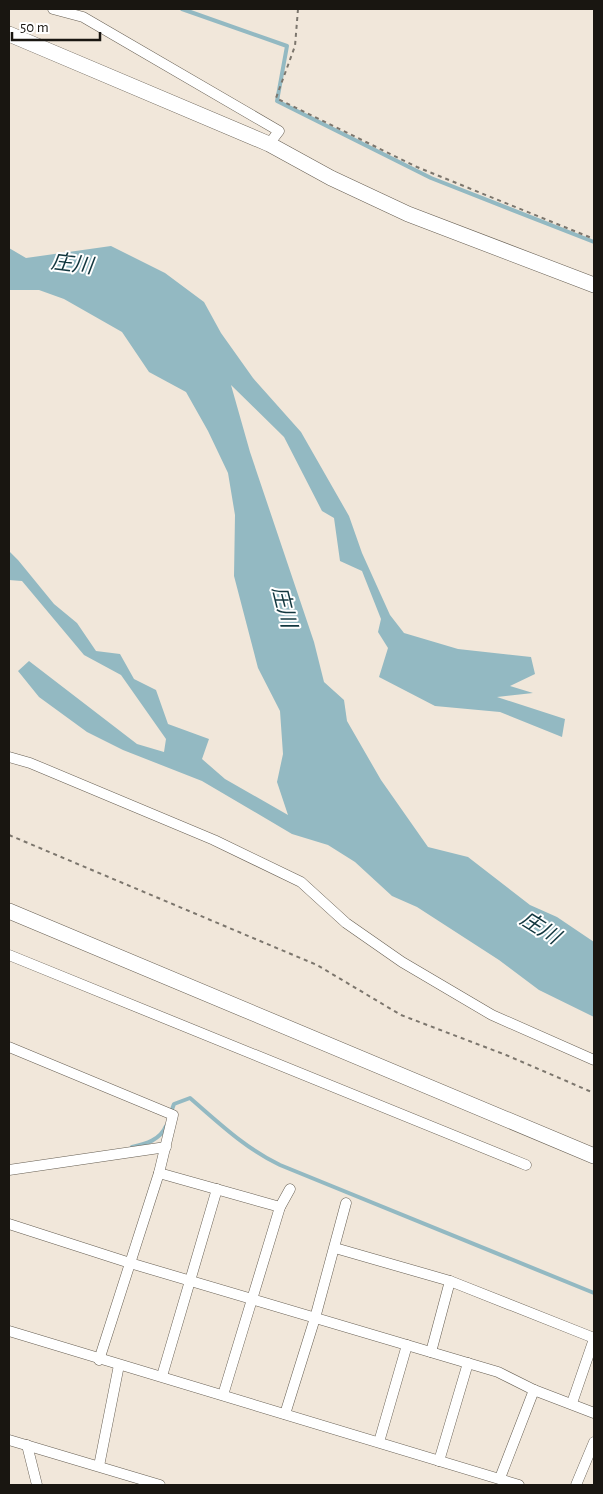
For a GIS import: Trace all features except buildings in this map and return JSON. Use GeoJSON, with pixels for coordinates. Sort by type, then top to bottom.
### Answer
{"type":"FeatureCollection","features":[{"type":"Feature","properties":{"kind":"street"},"geometry":{"type":"LineString","coordinates":[[53,9],[84,13],[279,131],[270,144]]}},
{"type":"Feature","properties":{"kind":"street"},"geometry":{"type":"LineString","coordinates":[[9,34],[270,144],[331,178],[408,214],[594,284]]}},
{"type":"Feature","properties":{"kind":"street"},"geometry":{"type":"LineString","coordinates":[[9,757],[30,763],[214,840],[301,882],[346,923],[402,962],[492,1015],[594,1060]]}},
{"type":"Feature","properties":{"kind":"street"},"geometry":{"type":"LineString","coordinates":[[9,911],[594,1156]]}},
{"type":"Feature","properties":{"kind":"street"},"geometry":{"type":"LineString","coordinates":[[9,955],[526,1165]]}},
{"type":"Feature","properties":{"kind":"street"},"geometry":{"type":"LineString","coordinates":[[9,1047],[173,1115],[159,1173],[99,1360]]}},
{"type":"Feature","properties":{"kind":"street"},"geometry":{"type":"LineString","coordinates":[[9,1170],[166,1147]]}},
{"type":"Feature","properties":{"kind":"street"},"geometry":{"type":"LineString","coordinates":[[159,1173],[280,1207]]}},
{"type":"Feature","properties":{"kind":"street"},"geometry":{"type":"LineString","coordinates":[[162,1376],[192,1280],[217,1189]]}},
{"type":"Feature","properties":{"kind":"street"},"geometry":{"type":"LineString","coordinates":[[223,1395],[280,1207],[290,1189]]}},
{"type":"Feature","properties":{"kind":"street"},"geometry":{"type":"LineString","coordinates":[[285,1414],[315,1318],[346,1203]]}},
{"type":"Feature","properties":{"kind":"street"},"geometry":{"type":"LineString","coordinates":[[9,1224],[130,1263],[498,1372],[534,1390],[594,1413]]}},
{"type":"Feature","properties":{"kind":"street"},"geometry":{"type":"LineString","coordinates":[[335,1248],[450,1281],[594,1339],[572,1403]]}},
{"type":"Feature","properties":{"kind":"street"},"geometry":{"type":"LineString","coordinates":[[431,1352],[450,1281]]}},
{"type":"Feature","properties":{"kind":"street"},"geometry":{"type":"LineString","coordinates":[[9,1331],[99,1360],[162,1376],[519,1485]]}},
{"type":"Feature","properties":{"kind":"street"},"geometry":{"type":"LineString","coordinates":[[379,1442],[407,1345]]}},
{"type":"Feature","properties":{"kind":"street"},"geometry":{"type":"LineString","coordinates":[[440,1461],[468,1363]]}},
{"type":"Feature","properties":{"kind":"street"},"geometry":{"type":"LineString","coordinates":[[99,1466],[119,1365]]}},
{"type":"Feature","properties":{"kind":"street"},"geometry":{"type":"LineString","coordinates":[[500,1478],[534,1390]]}},
{"type":"Feature","properties":{"kind":"street"},"geometry":{"type":"LineString","coordinates":[[9,1440],[99,1466],[136,1482],[160,1485]]}},
{"type":"Feature","properties":{"kind":"street"},"geometry":{"type":"LineString","coordinates":[[576,1485],[594,1442]]}},
{"type":"Feature","properties":{"kind":"street"},"geometry":{"type":"LineString","coordinates":[[28,1445],[37,1485]]}},
{"type":"Feature","properties":{"kind":"path"},"geometry":{"type":"LineString","coordinates":[[298,9],[295,46],[276,98],[417,166],[594,239]]}},
{"type":"Feature","properties":{"kind":"path"},"geometry":{"type":"LineString","coordinates":[[9,835],[317,964],[401,1015],[506,1055],[594,1093]]}},
{"type":"Feature","properties":{"kind":"water","name":"庄川"},"geometry":{"type":"Polygon","coordinates":[[[111,246],[165,273],[204,302],[221,333],[253,378],[301,432],[349,516],[362,553],[390,615],[404,633],[458,649],[531,657],[535,674],[510,686],[533,693],[497,697],[565,719],[562,737],[500,712],[435,706],[379,677],[388,648],[378,632],[381,619],[362,571],[340,561],[334,518],[322,511],[284,437],[231,385],[250,452],[314,642],[324,682],[344,700],[347,721],[381,780],[428,847],[468,857],[530,905],[557,917],[594,942],[594,1017],[539,990],[499,960],[417,907],[392,896],[355,862],[328,845],[292,834],[202,781],[123,750],[87,732],[39,697],[18,671],[29,661],[137,744],[164,752],[166,739],[121,675],[84,655],[22,581],[9,580],[9,551],[54,604],[77,623],[96,651],[120,654],[134,679],[156,690],[168,724],[209,739],[202,759],[225,779],[288,815],[277,782],[283,754],[280,711],[258,668],[234,576],[235,515],[228,473],[208,431],[186,392],[149,372],[122,332],[64,299],[39,290],[9,290],[9,248],[26,258],[111,246]]]}},
{"type":"Feature","properties":{"kind":"waterway"},"geometry":{"type":"LineString","coordinates":[[182,9],[287,46],[277,101],[431,178],[594,242]]}},
{"type":"Feature","properties":{"kind":"waterway"},"geometry":{"type":"LineString","coordinates":[[171,1112],[174,1104],[190,1098],[244,1143],[280,1165],[594,1293]]}},
{"type":"Feature","properties":{"kind":"waterway"},"geometry":{"type":"LineString","coordinates":[[132,1147],[147,1143],[156,1138],[166,1126]]}}]}
